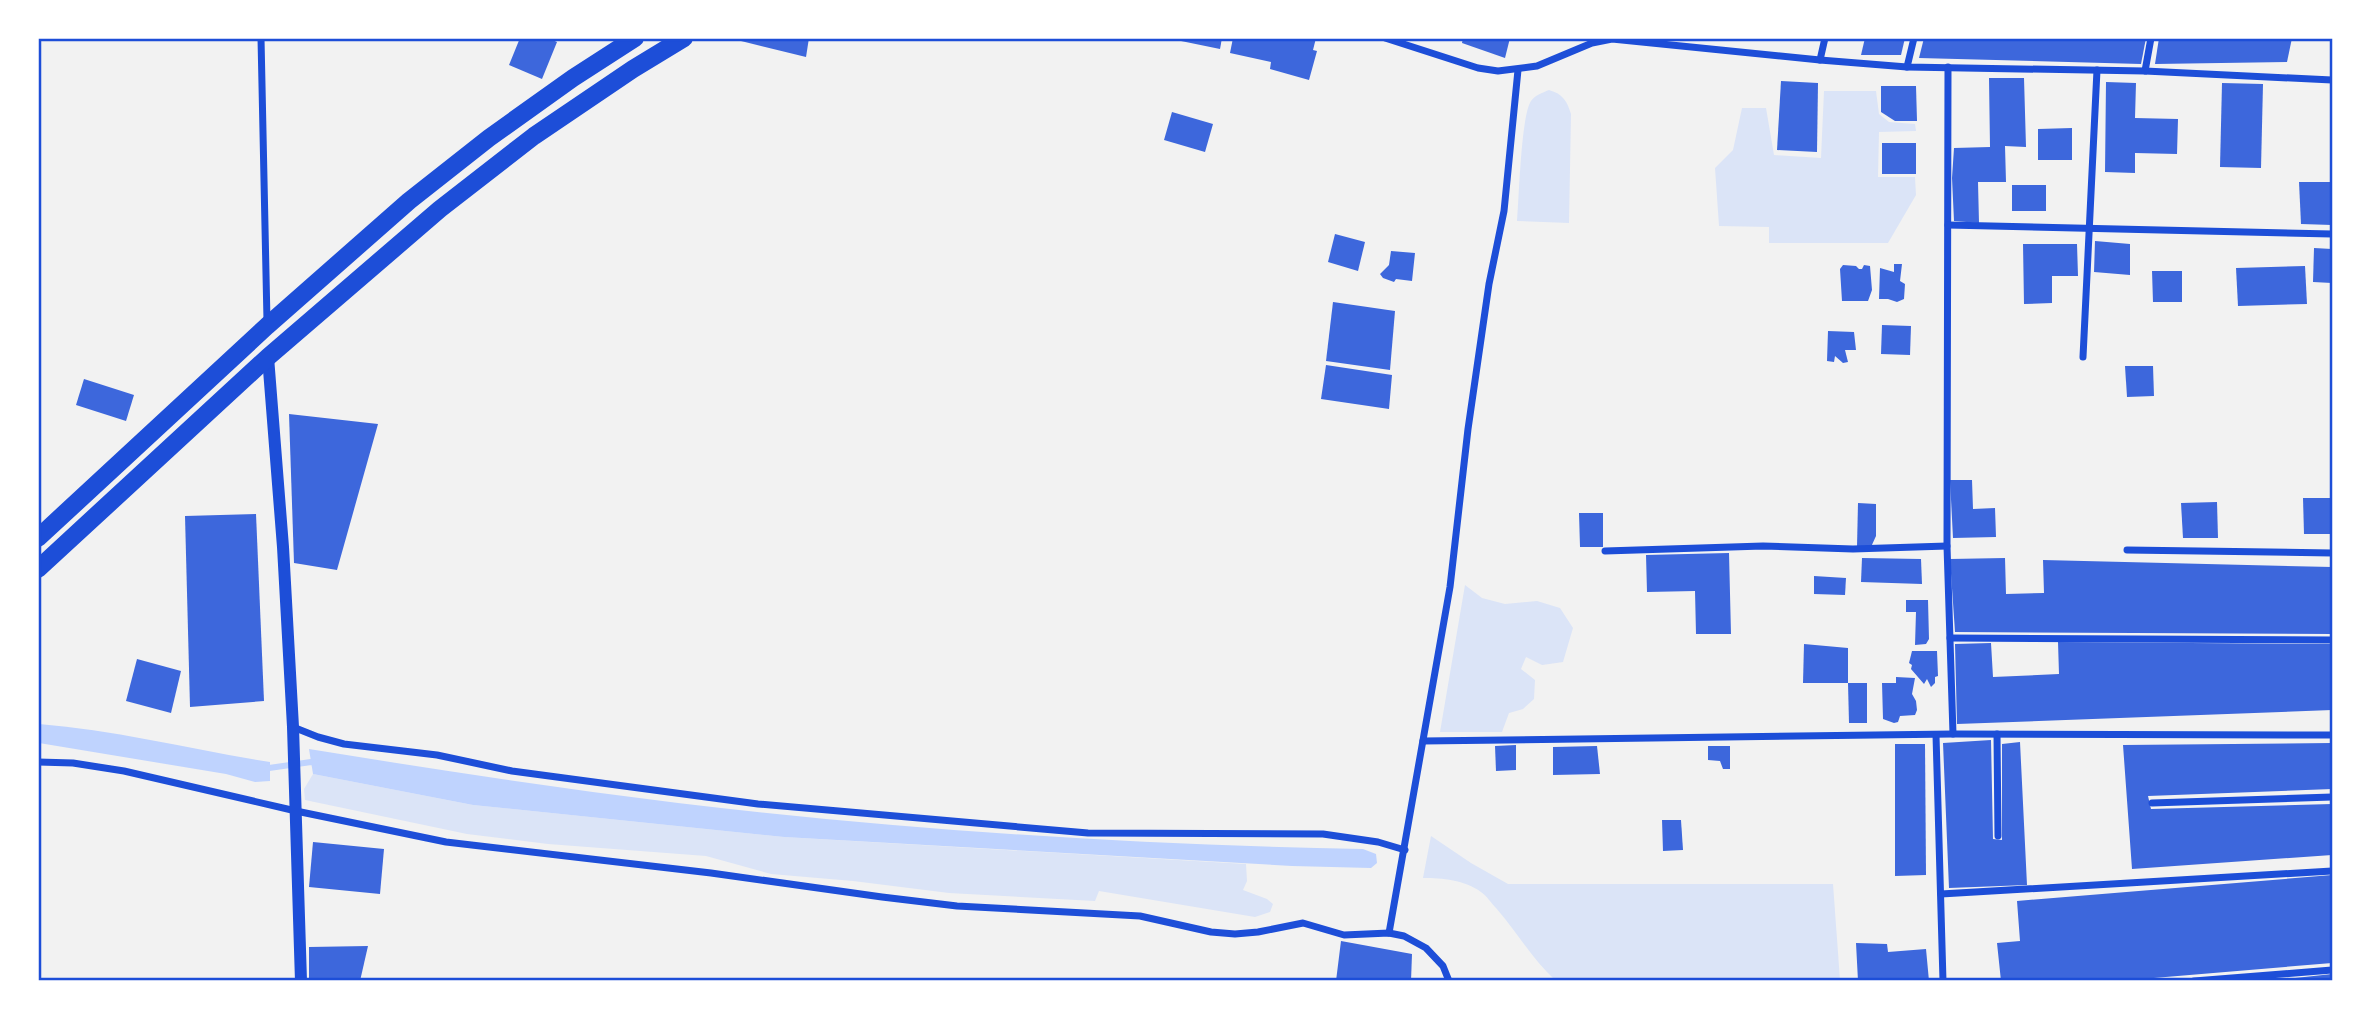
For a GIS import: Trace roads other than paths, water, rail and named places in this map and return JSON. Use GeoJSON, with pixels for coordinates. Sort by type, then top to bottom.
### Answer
{"type":"FeatureCollection","features":[{"type":"Feature","properties":{"kind":"highway"},"geometry":{"type":"LineString","coordinates":[[38,538],[267,326],[409,201],[489,138],[635,38]]}},
{"type":"Feature","properties":{"kind":"highway"},"geometry":{"type":"LineString","coordinates":[[38,569],[268,357],[439,209],[534,136],[684,38]]}},
{"type":"Feature","properties":{"kind":"street"},"geometry":{"type":"LineString","coordinates":[[261,38],[267,326]]}},
{"type":"Feature","properties":{"kind":"street"},"geometry":{"type":"LineString","coordinates":[[1385,38],[1478,68],[1498,71],[1537,66],[1592,43],[1612,39],[1907,67],[2145,71],[2333,80]]}},
{"type":"Feature","properties":{"kind":"street"},"geometry":{"type":"LineString","coordinates":[[1819,60],[1825,38]]}},
{"type":"Feature","properties":{"kind":"street"},"geometry":{"type":"LineString","coordinates":[[1907,67],[1914,38]]}},
{"type":"Feature","properties":{"kind":"street"},"geometry":{"type":"LineString","coordinates":[[2145,71],[2151,38]]}},
{"type":"Feature","properties":{"kind":"street"},"geometry":{"type":"LineString","coordinates":[[1948,67],[1947,546],[1954,734]]}},
{"type":"Feature","properties":{"kind":"street"},"geometry":{"type":"LineString","coordinates":[[1389,933],[1450,587],[1468,429],[1489,284],[1504,211],[1518,70]]}},
{"type":"Feature","properties":{"kind":"street"},"geometry":{"type":"LineString","coordinates":[[2083,357],[2097,70]]}},
{"type":"Feature","properties":{"kind":"street"},"geometry":{"type":"LineString","coordinates":[[1948,225],[2333,234]]}},
{"type":"Feature","properties":{"kind":"street"},"geometry":{"type":"LineString","coordinates":[[268,357],[283,547],[293,727],[301,981]]}},
{"type":"Feature","properties":{"kind":"street"},"geometry":{"type":"LineString","coordinates":[[1605,551],[1763,546],[1853,550],[1947,546]]}},
{"type":"Feature","properties":{"kind":"street"},"geometry":{"type":"LineString","coordinates":[[2127,550],[2333,553]]}},
{"type":"Feature","properties":{"kind":"street"},"geometry":{"type":"LineString","coordinates":[[1950,638],[2333,640]]}},
{"type":"Feature","properties":{"kind":"street"},"geometry":{"type":"LineString","coordinates":[[293,727],[344,744],[437,755],[512,771],[758,804],[1088,833],[1323,834],[1378,842],[1405,850]]}},
{"type":"Feature","properties":{"kind":"street"},"geometry":{"type":"LineString","coordinates":[[1423,741],[1936,734],[2333,735]]}},
{"type":"Feature","properties":{"kind":"street"},"geometry":{"type":"LineString","coordinates":[[1936,734],[1943,981]]}},
{"type":"Feature","properties":{"kind":"street"},"geometry":{"type":"LineString","coordinates":[[1997,734],[1998,836]]}},
{"type":"Feature","properties":{"kind":"street"},"geometry":{"type":"LineString","coordinates":[[38,762],[74,763],[124,771],[295,806],[446,842],[711,873],[919,902],[1140,916],[1211,932],[1258,932],[1303,923],[1344,934],[1389,933],[1404,936],[1426,948],[1443,966],[1449,981]]}},
{"type":"Feature","properties":{"kind":"street"},"geometry":{"type":"LineString","coordinates":[[2152,803],[2333,797]]}},
{"type":"Feature","properties":{"kind":"street"},"geometry":{"type":"LineString","coordinates":[[1941,894],[2333,871]]}},
{"type":"Feature","properties":{"kind":"street"},"geometry":{"type":"LineString","coordinates":[[2194,981],[2333,970]]}},
{"type":"Feature","properties":{"kind":"water"},"geometry":{"type":"Polygon","coordinates":[[[39,724],[126,735],[270,762],[270,781],[255,782],[226,774],[39,743],[39,724]]]}},
{"type":"Feature","properties":{"kind":"water"},"geometry":{"type":"Polygon","coordinates":[[[309,749],[539,785],[763,813],[1020,835],[1363,849],[1376,854],[1377,863],[1371,868],[1292,866],[784,837],[473,805],[313,774],[309,749]]]}},
{"type":"Feature","properties":{"kind":"waterway"},"geometry":{"type":"LineString","coordinates":[[262,769],[317,763]]}}]}
